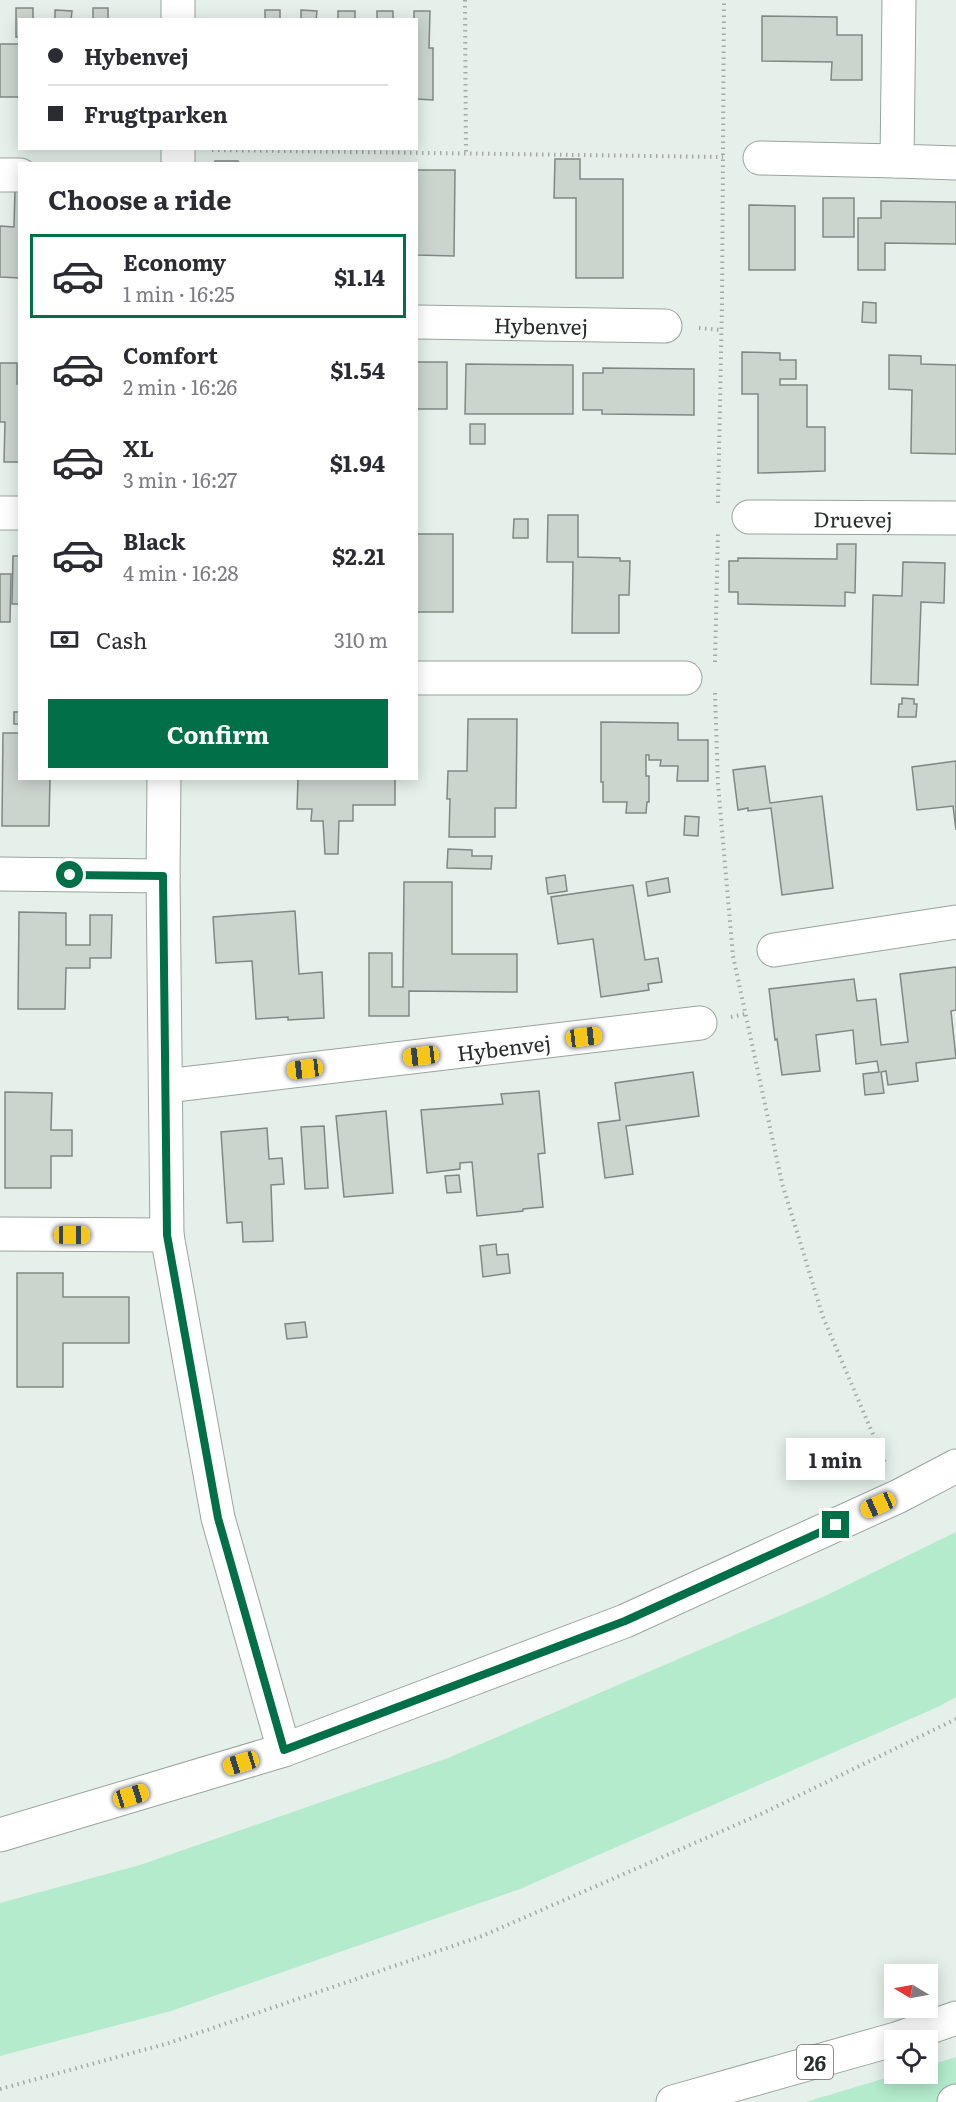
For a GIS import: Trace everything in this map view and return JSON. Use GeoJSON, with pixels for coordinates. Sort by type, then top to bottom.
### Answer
{"type":"FeatureCollection","features":[{"type":"Feature","properties":{"kind":"main road"},"geometry":{"type":"LineString","coordinates":[[178,0],[178,18]]}},
{"type":"Feature","properties":{"kind":"main road"},"geometry":{"type":"LineString","coordinates":[[897,162],[899,0]]}},
{"type":"Feature","properties":{"kind":"main road"},"geometry":{"type":"LineString","coordinates":[[760,158],[956,163]]}},
{"type":"Feature","properties":{"kind":"main road"},"geometry":{"type":"LineString","coordinates":[[0,175],[18,175]]}},
{"type":"Feature","properties":{"kind":"main road","name":"Hybenvej"},"geometry":{"type":"LineString","coordinates":[[418,322],[664,326]]}},
{"type":"Feature","properties":{"kind":"main road"},"geometry":{"type":"LineString","coordinates":[[0,513],[18,513]]}},
{"type":"Feature","properties":{"kind":"main road","name":"Druevej"},"geometry":{"type":"LineString","coordinates":[[733,515],[956,518]]}},
{"type":"Feature","properties":{"kind":"main road"},"geometry":{"type":"LineString","coordinates":[[418,678],[700,673]]}},
{"type":"Feature","properties":{"kind":"main road"},"geometry":{"type":"LineString","coordinates":[[164,780],[167,1235],[218,1518],[284,1750]]}},
{"type":"Feature","properties":{"kind":"main road"},"geometry":{"type":"LineString","coordinates":[[0,874],[163,876]]}},
{"type":"Feature","properties":{"kind":"main road"},"geometry":{"type":"LineString","coordinates":[[774,950],[956,922]]}},
{"type":"Feature","properties":{"kind":"main road","name":"Hybenvej"},"geometry":{"type":"LineString","coordinates":[[165,1086],[700,1023]]}},
{"type":"Feature","properties":{"kind":"main road"},"geometry":{"type":"LineString","coordinates":[[0,1234],[167,1235]]}},
{"type":"Feature","properties":{"kind":"main road"},"geometry":{"type":"LineString","coordinates":[[0,1835],[284,1750],[625,1621],[899,1496],[956,1466]]}},
{"type":"Feature","properties":{"kind":"main road","name":"26"},"geometry":{"type":"LineString","coordinates":[[673,2102],[896,2039],[956,2018]]}},
{"type":"Feature","properties":{"kind":"path"},"geometry":{"type":"LineString","coordinates":[[465,0],[466,154]]}},
{"type":"Feature","properties":{"kind":"path"},"geometry":{"type":"LineString","coordinates":[[724,0],[723,157],[733,515]]}},
{"type":"Feature","properties":{"kind":"path"},"geometry":{"type":"LineString","coordinates":[[178,154],[466,154],[760,158]]}},
{"type":"Feature","properties":{"kind":"path"},"geometry":{"type":"LineString","coordinates":[[700,673],[718,526]]}},
{"type":"Feature","properties":{"kind":"path"},"geometry":{"type":"LineString","coordinates":[[715,690],[718,784],[733,956],[782,1183],[823,1317],[899,1496]]}},
{"type":"Feature","properties":{"kind":"path"},"geometry":{"type":"LineString","coordinates":[[0,2089],[170,2043],[482,1936],[761,1814],[956,1719]]}},
{"type":"Feature","properties":{"kind":"green space"},"geometry":{"type":"Polygon","coordinates":[[[956,1532],[956,1697],[940,1706],[520,1889],[171,2011],[0,2056],[0,1903],[140,1865],[448,1758],[823,1597],[956,1532]]]}},
{"type":"Feature","properties":{"kind":"green space"},"geometry":{"type":"Polygon","coordinates":[[[956,2057],[956,2102],[806,2102],[884,2078],[884,2084],[938,2084],[938,2063],[956,2057]]]}},
{"type":"Feature","properties":{"kind":"building"},"geometry":{"type":"Polygon","coordinates":[[[16,8],[33,8],[33,18],[18,18],[18,37],[16,37],[16,8]]]}},
{"type":"Feature","properties":{"kind":"building"},"geometry":{"type":"Polygon","coordinates":[[[93,8],[108,8],[108,18],[93,18],[93,8]]]}},
{"type":"Feature","properties":{"kind":"building"},"geometry":{"type":"Polygon","coordinates":[[[55,10],[72,11],[71,18],[55,18],[55,10]]]}},
{"type":"Feature","properties":{"kind":"building"},"geometry":{"type":"Polygon","coordinates":[[[265,10],[280,10],[280,18],[265,18],[265,10]]]}},
{"type":"Feature","properties":{"kind":"building"},"geometry":{"type":"Polygon","coordinates":[[[301,10],[317,11],[316,18],[301,18],[301,10]]]}},
{"type":"Feature","properties":{"kind":"building"},"geometry":{"type":"Polygon","coordinates":[[[338,11],[355,11],[355,18],[338,18],[338,11]]]}},
{"type":"Feature","properties":{"kind":"building"},"geometry":{"type":"Polygon","coordinates":[[[377,11],[393,11],[393,18],[377,18],[377,11]]]}},
{"type":"Feature","properties":{"kind":"building"},"geometry":{"type":"Polygon","coordinates":[[[414,11],[430,11],[429,48],[433,48],[433,100],[418,99],[418,18],[414,18],[414,11]]]}},
{"type":"Feature","properties":{"kind":"building"},"geometry":{"type":"Polygon","coordinates":[[[762,16],[837,17],[837,35],[862,35],[862,80],[831,80],[832,62],[762,61],[762,16]]]}},
{"type":"Feature","properties":{"kind":"building"},"geometry":{"type":"Polygon","coordinates":[[[0,44],[18,44],[18,97],[0,97],[0,44]]]}},
{"type":"Feature","properties":{"kind":"building"},"geometry":{"type":"Polygon","coordinates":[[[555,159],[580,159],[580,179],[623,179],[623,278],[576,278],[576,198],[554,198],[555,159]]]}},
{"type":"Feature","properties":{"kind":"building"},"geometry":{"type":"Polygon","coordinates":[[[215,161],[238,161],[238,162],[215,161]]]}},
{"type":"Feature","properties":{"kind":"building"},"geometry":{"type":"Polygon","coordinates":[[[418,170],[455,170],[454,256],[418,255],[418,170]]]}},
{"type":"Feature","properties":{"kind":"building"},"geometry":{"type":"Polygon","coordinates":[[[15,190],[18,191],[18,278],[0,277],[0,226],[14,227],[15,190]]]}},
{"type":"Feature","properties":{"kind":"building"},"geometry":{"type":"Polygon","coordinates":[[[823,198],[854,198],[854,237],[823,237],[823,198]]]}},
{"type":"Feature","properties":{"kind":"building"},"geometry":{"type":"Polygon","coordinates":[[[881,201],[956,202],[956,244],[885,243],[885,270],[858,270],[858,218],[881,218],[881,201]]]}},
{"type":"Feature","properties":{"kind":"building"},"geometry":{"type":"Polygon","coordinates":[[[749,205],[795,206],[795,270],[749,270],[749,205]]]}},
{"type":"Feature","properties":{"kind":"building"},"geometry":{"type":"Polygon","coordinates":[[[863,302],[876,303],[876,323],[862,322],[863,302]]]}},
{"type":"Feature","properties":{"kind":"building"},"geometry":{"type":"Polygon","coordinates":[[[742,352],[780,353],[780,360],[796,360],[796,379],[780,379],[780,385],[807,385],[807,427],[825,427],[825,471],[758,473],[758,394],[742,394],[742,352]]]}},
{"type":"Feature","properties":{"kind":"building"},"geometry":{"type":"Polygon","coordinates":[[[889,355],[921,356],[921,364],[956,365],[956,454],[911,453],[912,390],[889,389],[889,355]]]}},
{"type":"Feature","properties":{"kind":"building"},"geometry":{"type":"Polygon","coordinates":[[[418,362],[447,362],[447,409],[418,409],[418,362]]]}},
{"type":"Feature","properties":{"kind":"building"},"geometry":{"type":"Polygon","coordinates":[[[0,363],[17,363],[18,462],[4,462],[5,422],[0,422],[0,363]]]}},
{"type":"Feature","properties":{"kind":"building"},"geometry":{"type":"Polygon","coordinates":[[[466,364],[573,365],[573,414],[465,414],[466,364]]]}},
{"type":"Feature","properties":{"kind":"building"},"geometry":{"type":"Polygon","coordinates":[[[603,368],[694,369],[694,415],[602,414],[602,410],[583,410],[583,373],[603,373],[603,368]]]}},
{"type":"Feature","properties":{"kind":"building"},"geometry":{"type":"Polygon","coordinates":[[[470,424],[485,424],[485,444],[470,444],[470,424]]]}},
{"type":"Feature","properties":{"kind":"building"},"geometry":{"type":"Polygon","coordinates":[[[548,515],[578,515],[578,557],[620,558],[620,561],[630,561],[629,595],[619,595],[619,633],[572,633],[573,562],[547,562],[548,515]]]}},
{"type":"Feature","properties":{"kind":"building"},"geometry":{"type":"Polygon","coordinates":[[[514,519],[528,519],[528,538],[513,538],[514,519]]]}},
{"type":"Feature","properties":{"kind":"building"},"geometry":{"type":"Polygon","coordinates":[[[418,534],[453,534],[453,612],[418,612],[418,534]]]}},
{"type":"Feature","properties":{"kind":"building"},"geometry":{"type":"Polygon","coordinates":[[[837,544],[856,544],[855,593],[845,592],[845,606],[738,604],[738,592],[729,592],[729,561],[738,561],[738,558],[837,559],[837,544]]]}},
{"type":"Feature","properties":{"kind":"building"},"geometry":{"type":"Polygon","coordinates":[[[13,556],[18,556],[18,604],[12,604],[13,556]]]}},
{"type":"Feature","properties":{"kind":"building"},"geometry":{"type":"Polygon","coordinates":[[[903,562],[945,563],[944,603],[921,602],[918,685],[871,684],[873,595],[902,596],[903,562]]]}},
{"type":"Feature","properties":{"kind":"building"},"geometry":{"type":"Polygon","coordinates":[[[0,574],[11,574],[10,622],[0,622],[0,574]]]}},
{"type":"Feature","properties":{"kind":"building"},"geometry":{"type":"Polygon","coordinates":[[[902,698],[914,699],[914,704],[917,704],[916,717],[898,717],[902,698]]]}},
{"type":"Feature","properties":{"kind":"building"},"geometry":{"type":"Polygon","coordinates":[[[14,712],[18,712],[18,724],[14,724],[14,712]]]}},
{"type":"Feature","properties":{"kind":"building"},"geometry":{"type":"Polygon","coordinates":[[[468,719],[517,719],[516,808],[495,808],[495,837],[449,837],[448,771],[467,771],[468,719]]]}},
{"type":"Feature","properties":{"kind":"building"},"geometry":{"type":"Polygon","coordinates":[[[601,722],[678,723],[678,740],[708,740],[708,781],[677,781],[678,766],[660,766],[661,760],[649,760],[649,755],[646,755],[649,802],[647,802],[646,813],[626,813],[627,802],[603,802],[601,722]]]}},
{"type":"Feature","properties":{"kind":"building"},"geometry":{"type":"Polygon","coordinates":[[[3,733],[18,733],[18,780],[50,780],[49,826],[2,826],[3,733]]]}},
{"type":"Feature","properties":{"kind":"building"},"geometry":{"type":"Polygon","coordinates":[[[956,761],[956,830],[953,806],[917,810],[912,767],[956,761]]]}},
{"type":"Feature","properties":{"kind":"building"},"geometry":{"type":"Polygon","coordinates":[[[765,766],[770,803],[822,796],[833,888],[782,895],[771,808],[738,810],[733,770],[765,766]]]}},
{"type":"Feature","properties":{"kind":"building"},"geometry":{"type":"Polygon","coordinates":[[[298,780],[395,780],[395,805],[353,805],[353,821],[339,821],[338,854],[325,854],[323,821],[311,821],[312,809],[297,809],[298,780]]]}},
{"type":"Feature","properties":{"kind":"building"},"geometry":{"type":"Polygon","coordinates":[[[685,816],[699,817],[698,836],[684,835],[685,816]]]}},
{"type":"Feature","properties":{"kind":"building"},"geometry":{"type":"Polygon","coordinates":[[[448,849],[472,850],[472,856],[492,856],[491,869],[447,868],[448,849]]]}},
{"type":"Feature","properties":{"kind":"building"},"geometry":{"type":"Polygon","coordinates":[[[565,875],[567,891],[548,894],[546,878],[565,875]]]}},
{"type":"Feature","properties":{"kind":"building"},"geometry":{"type":"Polygon","coordinates":[[[668,878],[670,892],[648,896],[646,882],[668,878]]]}},
{"type":"Feature","properties":{"kind":"building"},"geometry":{"type":"Polygon","coordinates":[[[404,882],[452,882],[452,954],[517,954],[517,992],[409,991],[409,1016],[369,1016],[369,953],[392,953],[392,987],[403,987],[404,882]]]}},
{"type":"Feature","properties":{"kind":"building"},"geometry":{"type":"Polygon","coordinates":[[[633,885],[645,960],[658,958],[662,982],[648,984],[649,990],[601,997],[593,939],[558,944],[551,897],[633,885]]]}},
{"type":"Feature","properties":{"kind":"building"},"geometry":{"type":"Polygon","coordinates":[[[295,911],[299,974],[322,972],[324,1018],[256,1019],[252,961],[216,963],[213,917],[295,911]]]}},
{"type":"Feature","properties":{"kind":"building"},"geometry":{"type":"Polygon","coordinates":[[[19,912],[66,913],[66,945],[90,945],[90,915],[112,915],[111,958],[90,958],[90,968],[66,968],[65,1009],[18,1009],[19,912]]]}},
{"type":"Feature","properties":{"kind":"building"},"geometry":{"type":"Polygon","coordinates":[[[956,967],[956,1010],[951,1011],[956,1058],[916,1063],[918,1081],[888,1085],[886,1071],[881,1072],[884,1093],[865,1095],[863,1074],[879,1072],[877,1061],[856,1064],[853,1030],[816,1035],[820,1071],[782,1075],[769,989],[854,979],[857,1001],[876,999],[881,1045],[908,1042],[900,974],[956,967]]]}},
{"type":"Feature","properties":{"kind":"building"},"geometry":{"type":"Polygon","coordinates":[[[693,1072],[699,1116],[626,1126],[633,1174],[605,1178],[598,1123],[620,1120],[615,1083],[693,1072]]]}},
{"type":"Feature","properties":{"kind":"building"},"geometry":{"type":"Polygon","coordinates":[[[539,1091],[545,1153],[538,1154],[543,1207],[477,1216],[472,1162],[460,1163],[460,1169],[427,1173],[421,1110],[503,1104],[501,1094],[539,1091]]]}},
{"type":"Feature","properties":{"kind":"building"},"geometry":{"type":"Polygon","coordinates":[[[5,1092],[52,1093],[51,1130],[72,1130],[72,1156],[51,1156],[51,1188],[5,1188],[5,1092]]]}},
{"type":"Feature","properties":{"kind":"building"},"geometry":{"type":"Polygon","coordinates":[[[386,1111],[393,1193],[344,1197],[336,1116],[386,1111]]]}},
{"type":"Feature","properties":{"kind":"building"},"geometry":{"type":"Polygon","coordinates":[[[324,1126],[328,1188],[305,1189],[301,1127],[324,1126]]]}},
{"type":"Feature","properties":{"kind":"building"},"geometry":{"type":"Polygon","coordinates":[[[267,1128],[269,1159],[282,1158],[284,1184],[271,1185],[273,1241],[243,1242],[242,1222],[227,1223],[221,1132],[267,1128]]]}},
{"type":"Feature","properties":{"kind":"building"},"geometry":{"type":"Polygon","coordinates":[[[459,1175],[461,1192],[447,1193],[445,1176],[459,1175]]]}},
{"type":"Feature","properties":{"kind":"building"},"geometry":{"type":"Polygon","coordinates":[[[496,1244],[497,1255],[508,1254],[510,1273],[483,1277],[480,1246],[496,1244]]]}},
{"type":"Feature","properties":{"kind":"building"},"geometry":{"type":"Polygon","coordinates":[[[17,1273],[63,1273],[63,1297],[129,1297],[129,1343],[63,1343],[63,1387],[17,1387],[17,1273]]]}},
{"type":"Feature","properties":{"kind":"building"},"geometry":{"type":"Polygon","coordinates":[[[305,1322],[307,1337],[287,1339],[285,1324],[305,1322]]]}},
{"type":"Feature","properties":{"kind":"route"},"geometry":{"type":"LineString","coordinates":[[70,875],[163,876],[167,1235],[218,1518],[284,1750],[625,1621],[836,1525]]}}]}
